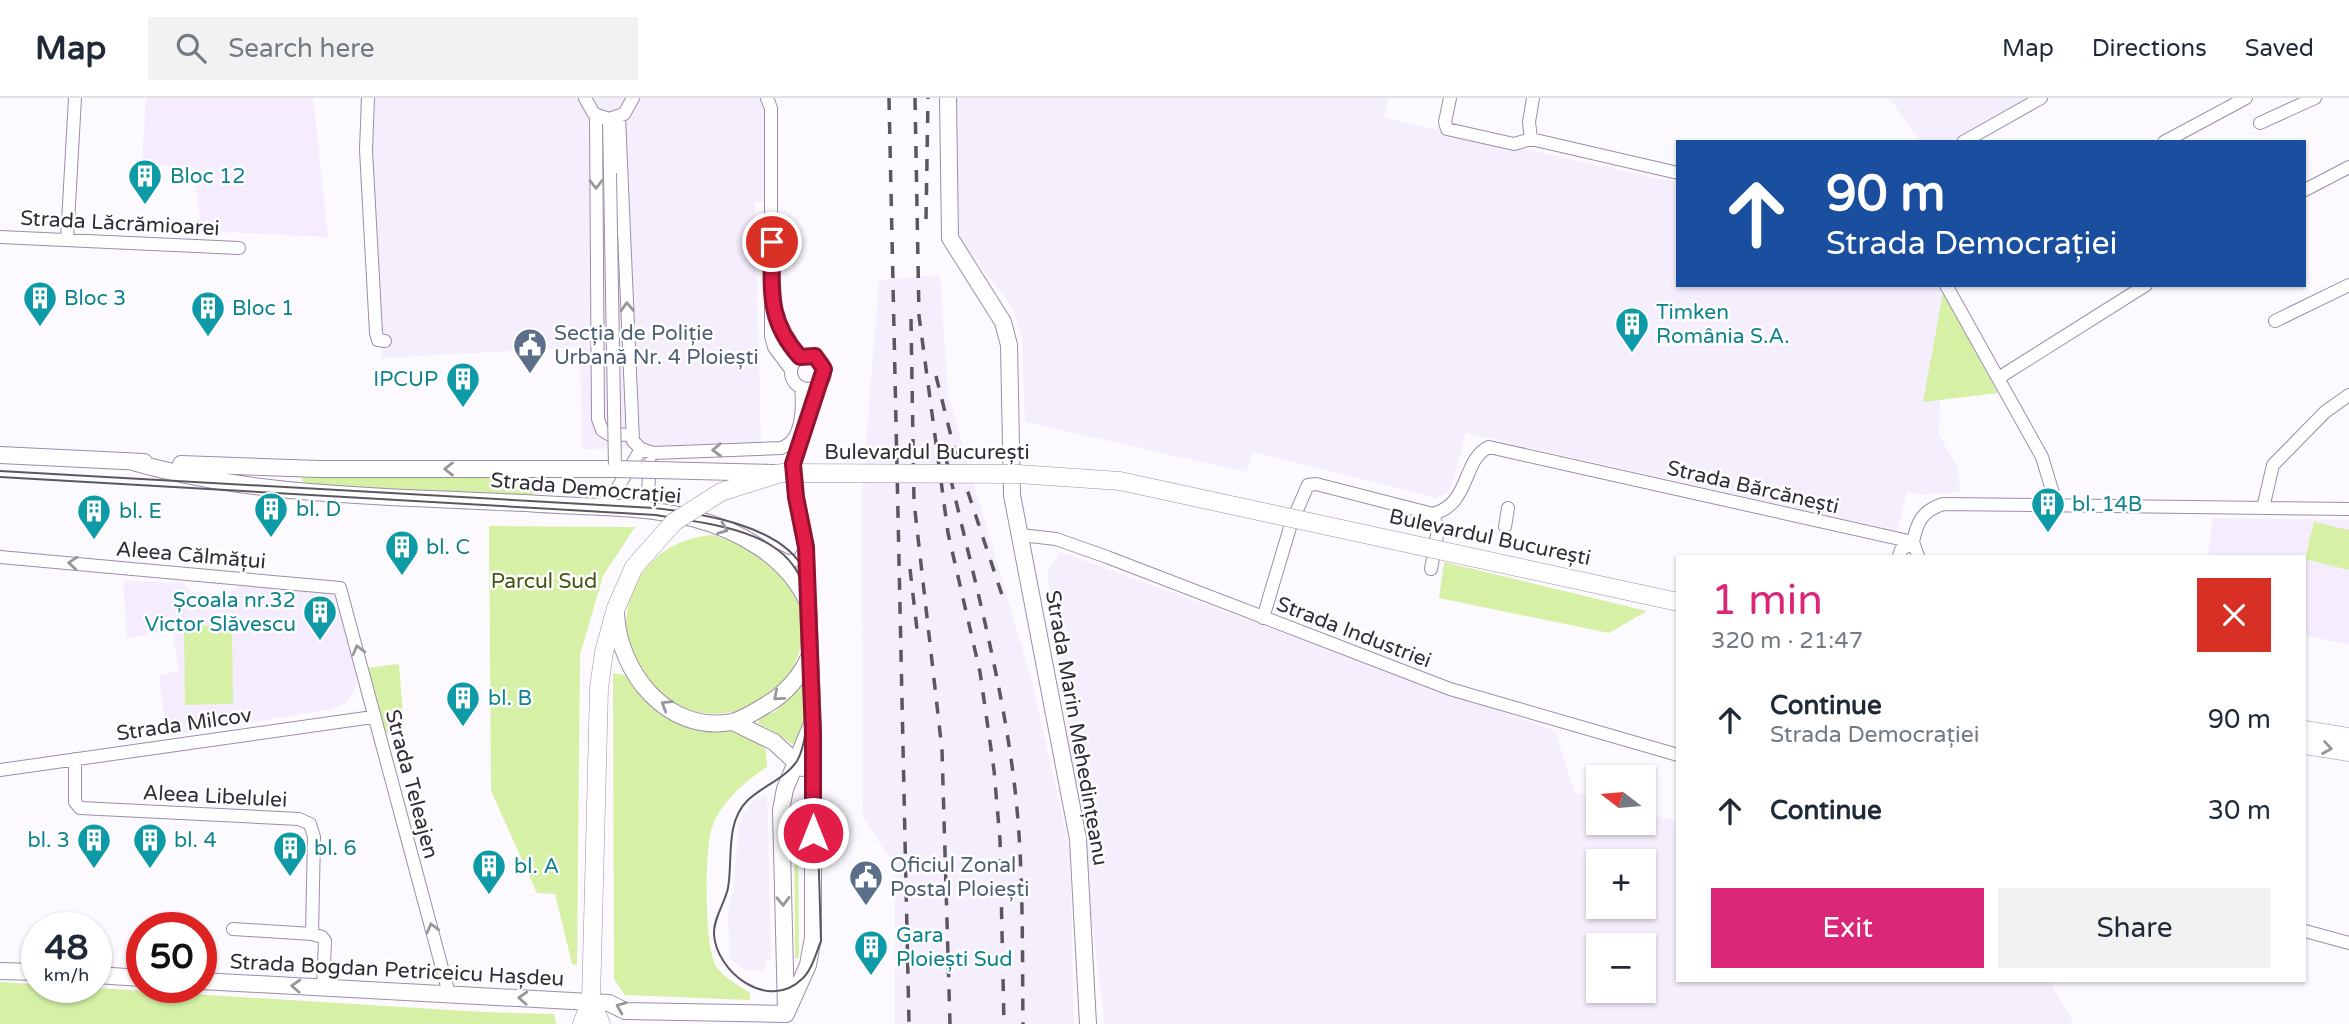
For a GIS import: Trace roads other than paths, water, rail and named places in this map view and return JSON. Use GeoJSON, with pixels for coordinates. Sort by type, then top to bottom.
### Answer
{"type":"FeatureCollection","features":[{"type":"Feature","properties":{"kind":"main road","name":"Strada Marin Mehedințeanu"},"geometry":{"type":"LineString","coordinates":[[948,98],[947,229],[955,249],[1003,322],[1010,360],[1012,495],[1078,839],[1088,1024]]}},
{"type":"Feature","properties":{"kind":"main road","name":"Strada Democrației"},"geometry":{"type":"LineString","coordinates":[[0,455],[319,469],[787,467]]}},
{"type":"Feature","properties":{"kind":"main road","name":"Strada Democrației"},"geometry":{"type":"LineString","coordinates":[[133,462],[248,485],[657,511],[693,518],[751,542],[792,576],[808,603]]}},
{"type":"Feature","properties":{"kind":"main road","name":"Strada Democrației"},"geometry":{"type":"LineString","coordinates":[[223,466],[319,491]]}},
{"type":"Feature","properties":{"kind":"main road","name":"Bulevardul București"},"geometry":{"type":"LineString","coordinates":[[588,1013],[599,688],[604,652],[616,608],[634,567],[674,522],[722,492],[787,467],[1028,475],[1120,481],[1676,602]]}},
{"type":"Feature","properties":{"kind":"main road"},"geometry":{"type":"LineString","coordinates":[[786,1019],[808,965],[814,937],[808,603]]}},
{"type":"Feature","properties":{"kind":"main road"},"geometry":{"type":"LineString","coordinates":[[616,608],[620,644],[629,666],[651,695],[671,709],[705,721],[733,722],[774,742],[812,781]]}},
{"type":"Feature","properties":{"kind":"main road"},"geometry":{"type":"LineString","coordinates":[[733,722],[761,709],[784,692],[810,655]]}},
{"type":"Feature","properties":{"kind":"main road"},"geometry":{"type":"LineString","coordinates":[[786,1019],[781,810],[785,789],[811,724]]}},
{"type":"Feature","properties":{"kind":"main road"},"geometry":{"type":"LineString","coordinates":[[2306,730],[2349,737]]}},
{"type":"Feature","properties":{"kind":"main road"},"geometry":{"type":"LineString","coordinates":[[2306,745],[2349,752]]}},
{"type":"Feature","properties":{"kind":"main road"},"geometry":{"type":"LineString","coordinates":[[0,971],[21,972]]}},
{"type":"Feature","properties":{"kind":"main road","name":"Strada Bogdan Petriceicu Hașdeu"},"geometry":{"type":"LineString","coordinates":[[217,982],[449,994],[588,1013],[609,1003],[625,1012],[786,1019]]}},
{"type":"Feature","properties":{"kind":"street"},"geometry":{"type":"LineString","coordinates":[[67,240],[75,98]]}},
{"type":"Feature","properties":{"kind":"street"},"geometry":{"type":"LineString","coordinates":[[368,98],[366,150],[376,333],[378,340],[385,341]]}},
{"type":"Feature","properties":{"kind":"street"},"geometry":{"type":"LineString","coordinates":[[585,98],[596,115],[598,404],[602,430],[608,434],[631,435]]}},
{"type":"Feature","properties":{"kind":"street"},"geometry":{"type":"LineString","coordinates":[[596,115],[614,118],[628,110],[633,98]]}},
{"type":"Feature","properties":{"kind":"street"},"geometry":{"type":"LineString","coordinates":[[767,98],[771,108],[772,342],[791,370],[793,381],[801,387],[811,388],[821,382]]}},
{"type":"Feature","properties":{"kind":"street"},"geometry":{"type":"LineString","coordinates":[[1450,98],[1445,122],[1447,129],[1514,144],[1531,139],[1676,173]]}},
{"type":"Feature","properties":{"kind":"street"},"geometry":{"type":"LineString","coordinates":[[1531,139],[1529,122],[1533,98]]}},
{"type":"Feature","properties":{"kind":"street"},"geometry":{"type":"LineString","coordinates":[[1967,140],[2041,98]]}},
{"type":"Feature","properties":{"kind":"street"},"geometry":{"type":"LineString","coordinates":[[2168,140],[2246,98]]}},
{"type":"Feature","properties":{"kind":"street"},"geometry":{"type":"LineString","coordinates":[[2260,122],[2315,98]]}},
{"type":"Feature","properties":{"kind":"street"},"geometry":{"type":"LineString","coordinates":[[614,118],[610,173],[615,469]]}},
{"type":"Feature","properties":{"kind":"street"},"geometry":{"type":"LineString","coordinates":[[614,118],[631,435],[646,450],[648,493],[657,511]]}},
{"type":"Feature","properties":{"kind":"street"},"geometry":{"type":"LineString","coordinates":[[2306,189],[2349,167]]}},
{"type":"Feature","properties":{"kind":"street","name":"Strada Lăcrămioarei"},"geometry":{"type":"LineString","coordinates":[[0,237],[239,248]]}},
{"type":"Feature","properties":{"kind":"street"},"geometry":{"type":"LineString","coordinates":[[2275,321],[2349,285]]}},
{"type":"Feature","properties":{"kind":"street"},"geometry":{"type":"LineString","coordinates":[[1947,287],[2000,377],[2042,457],[2056,503]]}},
{"type":"Feature","properties":{"kind":"street"},"geometry":{"type":"LineString","coordinates":[[2000,377],[2143,287]]}},
{"type":"Feature","properties":{"kind":"street"},"geometry":{"type":"LineString","coordinates":[[772,300],[780,332],[800,357]]}},
{"type":"Feature","properties":{"kind":"street"},"geometry":{"type":"LineString","coordinates":[[787,467],[824,369],[820,360],[811,355],[800,357],[791,370]]}},
{"type":"Feature","properties":{"kind":"street"},"geometry":{"type":"LineString","coordinates":[[597,375],[604,388],[626,395],[629,399]]}},
{"type":"Feature","properties":{"kind":"street"},"geometry":{"type":"LineString","coordinates":[[646,450],[781,448],[791,444],[796,436],[801,387]]}},
{"type":"Feature","properties":{"kind":"street"},"geometry":{"type":"LineString","coordinates":[[598,404],[611,392]]}},
{"type":"Feature","properties":{"kind":"street"},"geometry":{"type":"LineString","coordinates":[[2263,508],[2273,465],[2325,412],[2349,394]]}},
{"type":"Feature","properties":{"kind":"street","name":"Strada Bărcănești"},"geometry":{"type":"LineString","coordinates":[[1433,514],[1451,504],[1460,494],[1481,450],[1489,447],[1913,542]]}},
{"type":"Feature","properties":{"kind":"street"},"geometry":{"type":"LineString","coordinates":[[781,448],[796,497],[806,547],[808,603]]}},
{"type":"Feature","properties":{"kind":"street"},"geometry":{"type":"LineString","coordinates":[[598,508],[615,492],[646,450]]}},
{"type":"Feature","properties":{"kind":"street"},"geometry":{"type":"LineString","coordinates":[[1263,618],[1291,524],[1308,485],[1316,484],[1433,514],[1438,530],[1431,569]]}},
{"type":"Feature","properties":{"kind":"street"},"geometry":{"type":"LineString","coordinates":[[637,510],[648,493]]}},
{"type":"Feature","properties":{"kind":"street"},"geometry":{"type":"LineString","coordinates":[[1918,555],[1913,542],[1916,525],[1923,514],[1943,504],[2056,503],[2349,509]]}},
{"type":"Feature","properties":{"kind":"street"},"geometry":{"type":"LineString","coordinates":[[1505,527],[1508,508]]}},
{"type":"Feature","properties":{"kind":"street","name":"Strada Industriei"},"geometry":{"type":"LineString","coordinates":[[1021,535],[1056,539],[1450,689],[1676,754]]}},
{"type":"Feature","properties":{"kind":"street"},"geometry":{"type":"LineString","coordinates":[[751,542],[787,561],[799,560],[806,547]]}},
{"type":"Feature","properties":{"kind":"street"},"geometry":{"type":"LineString","coordinates":[[1899,555],[1901,550],[1913,542]]}},
{"type":"Feature","properties":{"kind":"street","name":"Aleea Călmățui"},"geometry":{"type":"LineString","coordinates":[[0,557],[336,587]]}},
{"type":"Feature","properties":{"kind":"street","name":"Strada Teleajen"},"geometry":{"type":"LineString","coordinates":[[336,587],[340,588],[355,639],[373,717],[449,994]]}},
{"type":"Feature","properties":{"kind":"street","name":"Strada Milcov"},"geometry":{"type":"LineString","coordinates":[[0,770],[373,717]]}},
{"type":"Feature","properties":{"kind":"street","name":"Aleea Libelulei"},"geometry":{"type":"LineString","coordinates":[[75,759],[75,802],[80,808],[299,819],[310,824],[314,837],[312,934],[325,941],[323,988]]}},
{"type":"Feature","properties":{"kind":"street"},"geometry":{"type":"LineString","coordinates":[[233,929],[312,934]]}},
{"type":"Feature","properties":{"kind":"street"},"geometry":{"type":"LineString","coordinates":[[2306,931],[2349,943]]}},
{"type":"Feature","properties":{"kind":"tram line"},"geometry":{"type":"LineString","coordinates":[[0,471],[654,508],[738,524],[779,543],[794,556],[805,572],[811,604],[821,941],[808,971],[789,988],[774,991],[760,989],[734,974],[724,962],[714,934],[715,923],[728,888],[735,820],[747,801],[787,772],[797,761],[806,726],[809,676],[803,586],[794,567],[780,552],[762,540],[720,526],[656,515],[0,477]]}},
{"type":"Feature","properties":{"kind":"railway"},"geometry":{"type":"LineString","coordinates":[[889,98],[909,1024]]}},
{"type":"Feature","properties":{"kind":"railway"},"geometry":{"type":"LineString","coordinates":[[915,98],[919,316],[948,533],[980,672],[994,770],[1000,840],[1004,1024]]}},
{"type":"Feature","properties":{"kind":"railway"},"geometry":{"type":"LineString","coordinates":[[926,219],[928,98]]}},
{"type":"Feature","properties":{"kind":"railway"},"geometry":{"type":"LineString","coordinates":[[911,319],[914,502],[942,750],[950,1024]]}},
{"type":"Feature","properties":{"kind":"railway"},"geometry":{"type":"LineString","coordinates":[[936,376],[956,456],[1005,604]]}},
{"type":"Feature","properties":{"kind":"railway"},"geometry":{"type":"LineString","coordinates":[[945,454],[992,653],[1013,773],[1021,867],[1023,1024]]}},
{"type":"Feature","properties":{"kind":"railway"},"geometry":{"type":"LineString","coordinates":[[910,569],[918,638]]}},
{"type":"Feature","properties":{"kind":"place","name":"Bloc 12"},"geometry":{"type":"Point","coordinates":[145,206]}},
{"type":"Feature","properties":{"kind":"place","name":"Bloc 3"},"geometry":{"type":"Point","coordinates":[40,328]}},
{"type":"Feature","properties":{"kind":"place","name":"Bloc 1"},"geometry":{"type":"Point","coordinates":[208,338]}},
{"type":"Feature","properties":{"kind":"place","name":"Timken România S.A."},"geometry":{"type":"Point","coordinates":[1632,354]}},
{"type":"Feature","properties":{"kind":"place","name":"Secția de Poliție Urbană Nr. 4 Ploiești"},"geometry":{"type":"Point","coordinates":[530,375]}},
{"type":"Feature","properties":{"kind":"place","name":"IPCUP"},"geometry":{"type":"Point","coordinates":[463,409]}},
{"type":"Feature","properties":{"kind":"place","name":"bl. 14B"},"geometry":{"type":"Point","coordinates":[2048,534]}},
{"type":"Feature","properties":{"kind":"place","name":"bl. D"},"geometry":{"type":"Point","coordinates":[271,539]}},
{"type":"Feature","properties":{"kind":"place","name":"bl. E"},"geometry":{"type":"Point","coordinates":[94,541]}},
{"type":"Feature","properties":{"kind":"place","name":"bl. C"},"geometry":{"type":"Point","coordinates":[402,577]}},
{"type":"Feature","properties":{"kind":"place","name":"Școala nr.32 Victor Slăvescu"},"geometry":{"type":"Point","coordinates":[320,642]}},
{"type":"Feature","properties":{"kind":"place","name":"bl. B"},"geometry":{"type":"Point","coordinates":[463,728]}},
{"type":"Feature","properties":{"kind":"place","name":"bl. 3"},"geometry":{"type":"Point","coordinates":[94,870]}},
{"type":"Feature","properties":{"kind":"place","name":"bl. 4"},"geometry":{"type":"Point","coordinates":[150,870]}},
{"type":"Feature","properties":{"kind":"place","name":"bl. 6"},"geometry":{"type":"Point","coordinates":[290,878]}},
{"type":"Feature","properties":{"kind":"place","name":"bl. A"},"geometry":{"type":"Point","coordinates":[489,896]}},
{"type":"Feature","properties":{"kind":"place","name":"Oficiul Zonal Postal Ploiești"},"geometry":{"type":"Point","coordinates":[866,907]}},
{"type":"Feature","properties":{"kind":"place","name":"Gara Ploiești Sud"},"geometry":{"type":"Point","coordinates":[871,977]}},
{"type":"Feature","properties":{"kind":"park label","name":"Parcul Sud"},"geometry":{"type":"Point","coordinates":[544,581]}}]}
